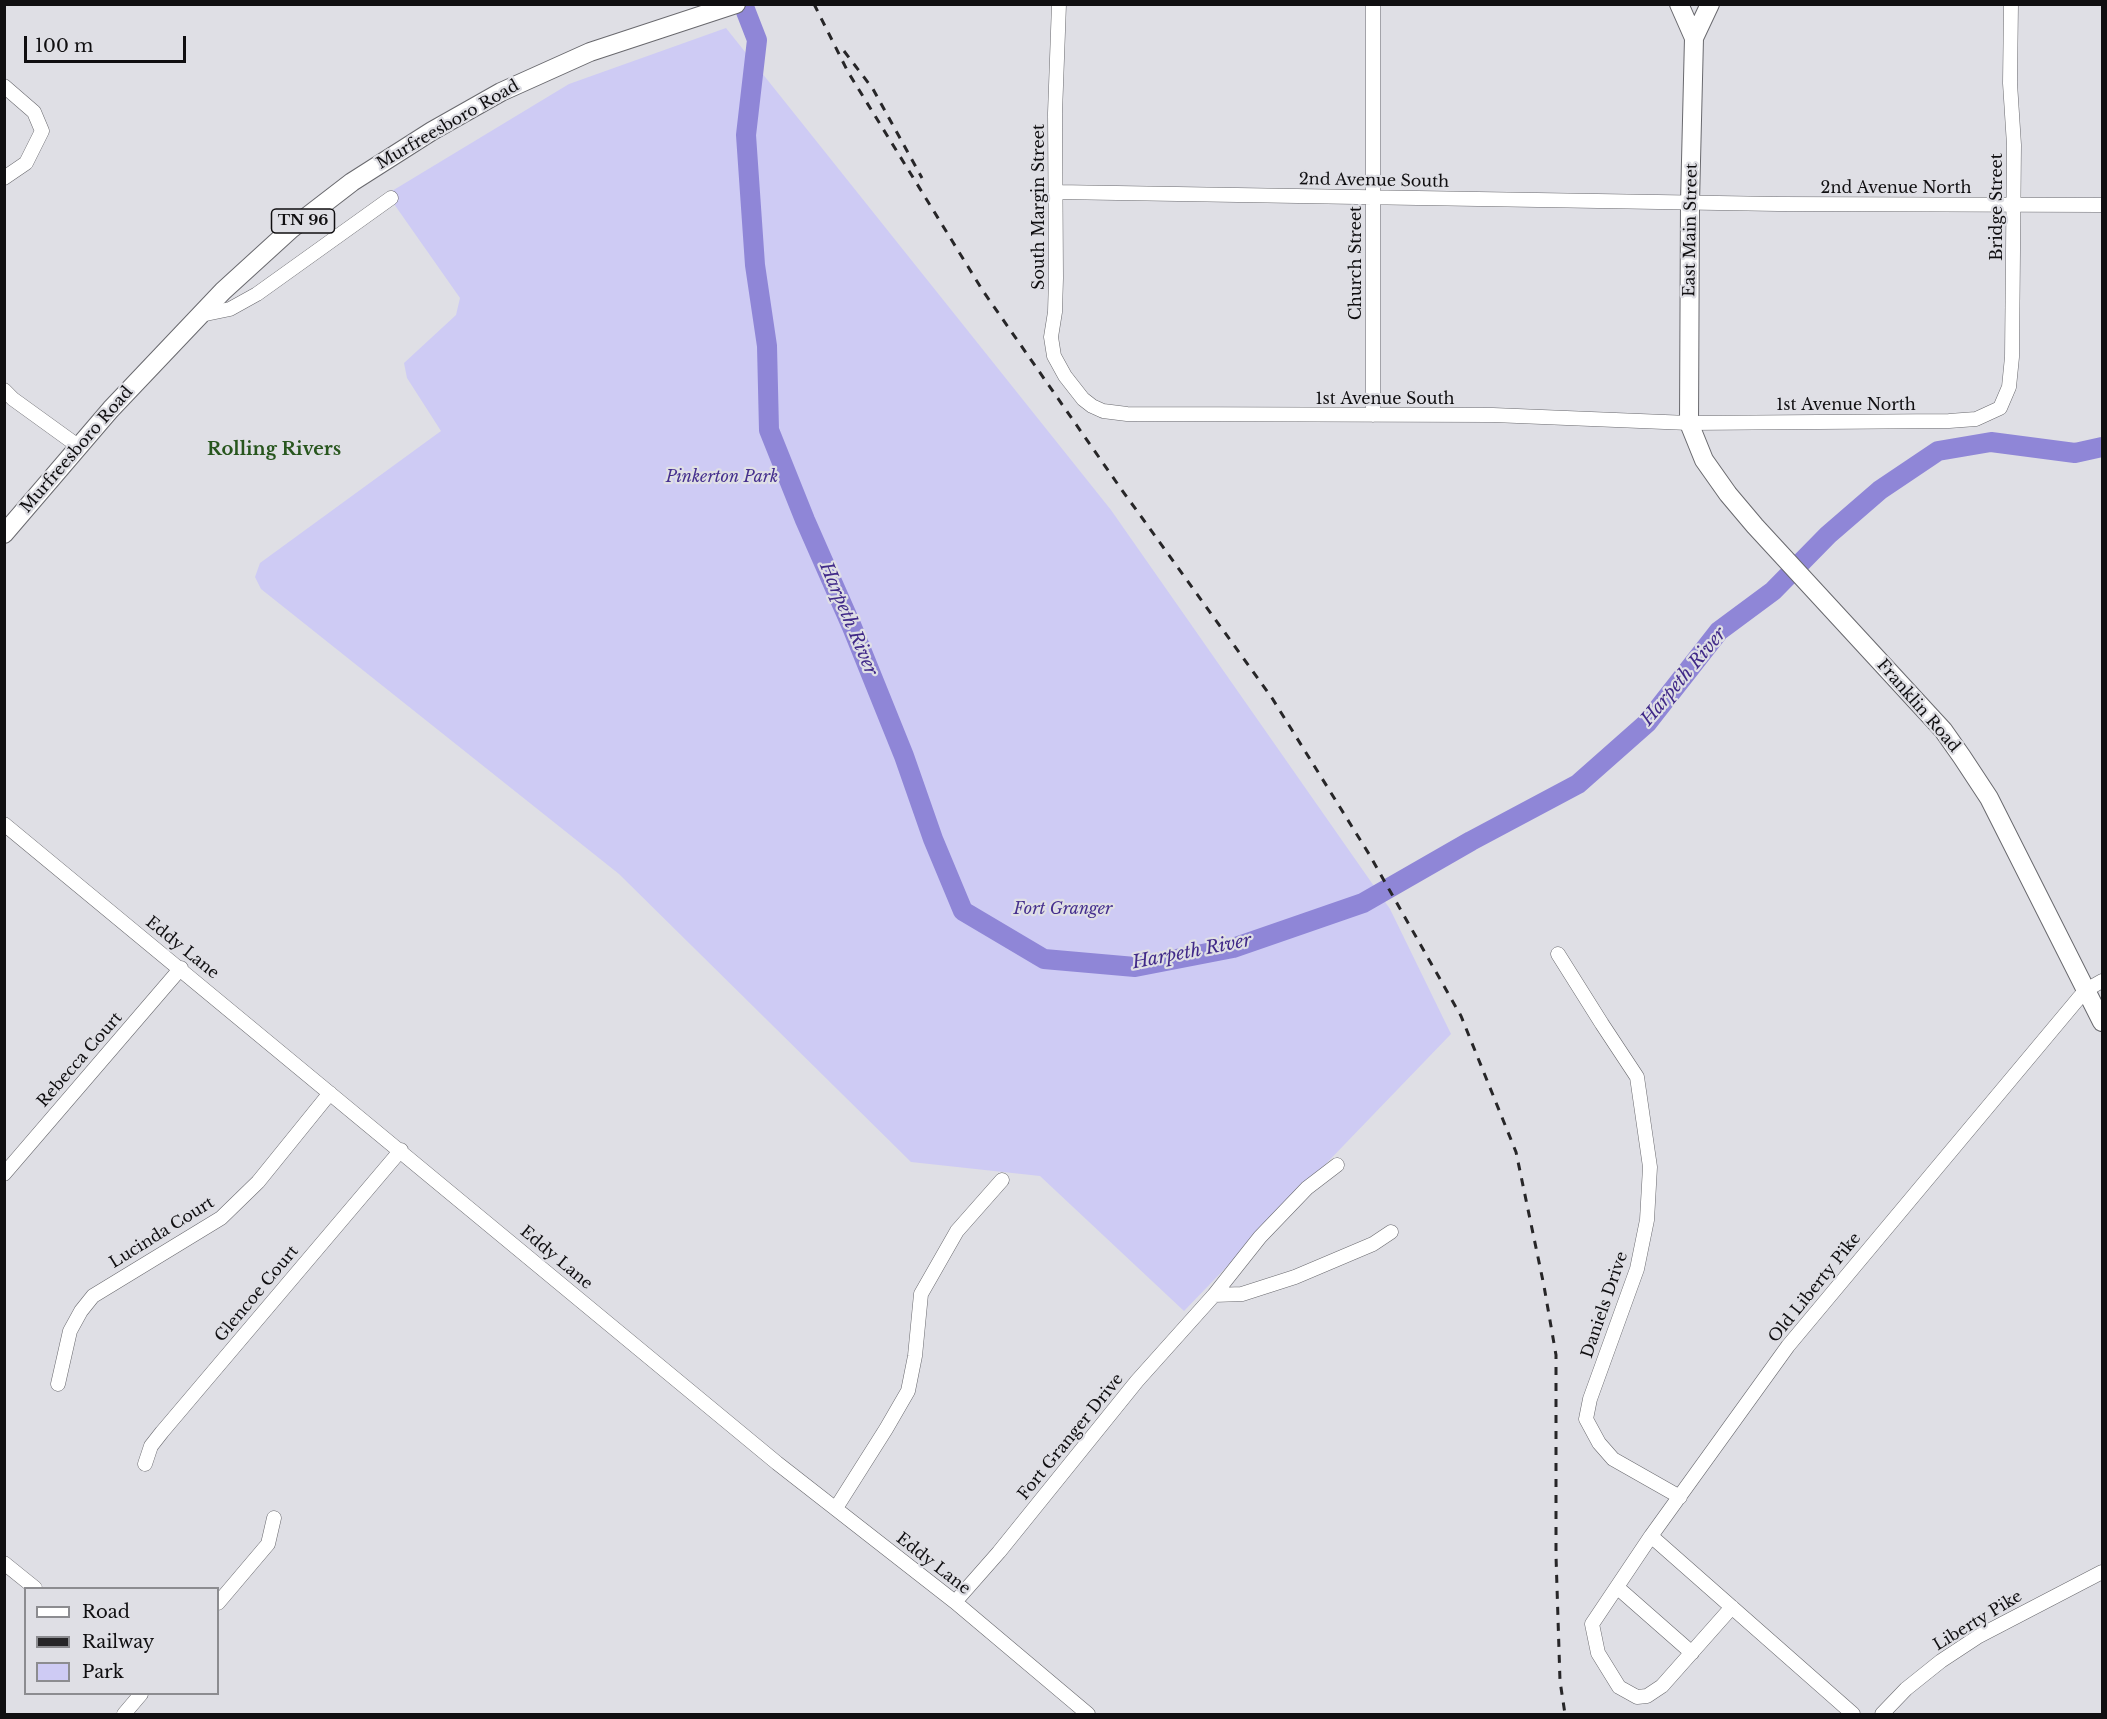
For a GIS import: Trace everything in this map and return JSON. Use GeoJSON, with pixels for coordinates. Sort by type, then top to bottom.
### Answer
{"type":"FeatureCollection","features":[{"type":"Feature","properties":{"kind":"main road","name":"Murfreesboro Road"},"geometry":{"type":"LineString","coordinates":[[4,534],[78,447],[223,291],[291,230],[352,182],[432,131],[501,92],[590,52],[736,4]]}},
{"type":"Feature","properties":{"kind":"main road"},"geometry":{"type":"LineString","coordinates":[[1680,4],[1691,7],[1709,4]]}},
{"type":"Feature","properties":{"kind":"main road","name":"East Main Street"},"geometry":{"type":"LineString","coordinates":[[1680,4],[1694,38]]}},
{"type":"Feature","properties":{"kind":"main road","name":"East Main Street"},"geometry":{"type":"LineString","coordinates":[[1689,423],[1690,202],[1694,38],[1709,4]]}},
{"type":"Feature","properties":{"kind":"main road","name":"Franklin Road"},"geometry":{"type":"LineString","coordinates":[[1689,423],[1704,460],[1728,494],[1943,730],[1967,764],[1989,798],[2103,1022]]}},
{"type":"Feature","properties":{"kind":"street","name":"South Margin Street"},"geometry":{"type":"LineString","coordinates":[[1059,4],[1055,113],[1057,192],[1053,346],[1054,356],[1065,376],[1083,399]]}},
{"type":"Feature","properties":{"kind":"street","name":"Church Street"},"geometry":{"type":"LineString","coordinates":[[1372,415],[1373,4]]}},
{"type":"Feature","properties":{"kind":"street","name":"Bridge Street"},"geometry":{"type":"LineString","coordinates":[[2000,408],[2009,387],[2012,357],[2014,145],[2010,83],[2011,4]]}},
{"type":"Feature","properties":{"kind":"street"},"geometry":{"type":"LineString","coordinates":[[4,86],[34,112],[42,131],[26,162],[4,178]]}},
{"type":"Feature","properties":{"kind":"street","name":"2nd Avenue South"},"geometry":{"type":"LineString","coordinates":[[1057,192],[1690,202]]}},
{"type":"Feature","properties":{"kind":"street"},"geometry":{"type":"LineString","coordinates":[[201,315],[230,309],[257,294],[392,198]]}},
{"type":"Feature","properties":{"kind":"street","name":"2nd Avenue North"},"geometry":{"type":"LineString","coordinates":[[1690,202],[2103,205]]}},
{"type":"Feature","properties":{"kind":"street"},"geometry":{"type":"LineString","coordinates":[[4,390],[78,447]]}},
{"type":"Feature","properties":{"kind":"street","name":"1st Avenue South"},"geometry":{"type":"LineString","coordinates":[[1083,399],[1103,411],[1127,414],[1493,415],[1689,423]]}},
{"type":"Feature","properties":{"kind":"street","name":"1st Avenue North"},"geometry":{"type":"LineString","coordinates":[[1689,423],[1948,421],[1976,419],[2000,408]]}},
{"type":"Feature","properties":{"kind":"street","name":"Eddy Lane"},"geometry":{"type":"LineString","coordinates":[[4,824],[777,1463],[955,1602],[1088,1714]]}},
{"type":"Feature","properties":{"kind":"street","name":"Daniels Drive"},"geometry":{"type":"LineString","coordinates":[[1558,954],[1637,1077],[1650,1167],[1647,1220],[1637,1269],[1590,1399],[1586,1419],[1599,1443],[1613,1459],[1680,1497]]}},
{"type":"Feature","properties":{"kind":"street","name":"Rebecca Court"},"geometry":{"type":"LineString","coordinates":[[4,1174],[181,968]]}},
{"type":"Feature","properties":{"kind":"street"},"geometry":{"type":"LineString","coordinates":[[2086,990],[2103,981]]}},
{"type":"Feature","properties":{"kind":"street","name":"Old Liberty Pike"},"geometry":{"type":"LineString","coordinates":[[1692,1653],[1662,1686],[1647,1696],[1637,1697],[1619,1687],[1610,1674],[1598,1653],[1592,1624],[1651,1536],[1788,1346],[2086,990]]}},
{"type":"Feature","properties":{"kind":"street","name":"Lucinda Court"},"geometry":{"type":"LineString","coordinates":[[58,1384],[70,1331],[93,1296],[221,1218],[258,1182],[330,1093]]}},
{"type":"Feature","properties":{"kind":"street","name":"Glencoe Court"},"geometry":{"type":"LineString","coordinates":[[145,1464],[152,1446],[162,1432],[401,1150]]}},
{"type":"Feature","properties":{"kind":"street","name":"Fort Granger Drive"},"geometry":{"type":"LineString","coordinates":[[955,1602],[999,1552],[1137,1381],[1214,1295],[1268,1229],[1307,1188],[1337,1166]]}},
{"type":"Feature","properties":{"kind":"street"},"geometry":{"type":"LineString","coordinates":[[836,1508],[908,1391],[915,1356],[921,1294],[957,1231],[1002,1180]]}},
{"type":"Feature","properties":{"kind":"street"},"geometry":{"type":"LineString","coordinates":[[1214,1295],[1242,1294],[1295,1277],[1373,1244],[1391,1232]]}},
{"type":"Feature","properties":{"kind":"street"},"geometry":{"type":"LineString","coordinates":[[219,1603],[268,1544],[274,1518]]}},
{"type":"Feature","properties":{"kind":"street"},"geometry":{"type":"LineString","coordinates":[[1651,1536],[1853,1714]]}},
{"type":"Feature","properties":{"kind":"street"},"geometry":{"type":"LineString","coordinates":[[4,1563],[34,1587]]}},
{"type":"Feature","properties":{"kind":"street","name":"Liberty Pike"},"geometry":{"type":"LineString","coordinates":[[1882,1714],[1906,1689],[1941,1661],[1979,1636],[2103,1572]]}},
{"type":"Feature","properties":{"kind":"street"},"geometry":{"type":"LineString","coordinates":[[1618,1588],[1692,1653],[1732,1607]]}},
{"type":"Feature","properties":{"kind":"street"},"geometry":{"type":"LineString","coordinates":[[124,1714],[140,1695]]}},
{"type":"Feature","properties":{"kind":"green space"},"geometry":{"type":"Polygon","coordinates":[[[726,28],[1111,510],[1390,909],[1451,1034],[1184,1311],[1040,1176],[911,1162],[619,874],[261,589],[255,577],[260,563],[441,431],[407,378],[404,363],[456,315],[460,298],[387,194],[569,84],[726,28]]]}},
{"type":"Feature","properties":{"kind":"waterway","name":"Harpeth River"},"geometry":{"type":"LineString","coordinates":[[743,4],[757,40],[746,135],[755,265],[767,346],[769,430],[852,627],[963,911],[1044,959],[1135,967],[1233,948],[1363,903],[1471,841],[1578,784],[1647,723],[1719,631],[1773,591],[1828,535],[1880,490],[1938,451],[1991,442],[2075,453],[2102,447]]}},
{"type":"Feature","properties":{"kind":"railway"},"geometry":{"type":"LineString","coordinates":[[814,4],[848,72],[983,291],[1119,486],[1272,698],[1369,854],[1461,1016],[1516,1152],[1556,1355],[1556,1556],[1560,1681],[1565,1714]]}},
{"type":"Feature","properties":{"kind":"railway"},"geometry":{"type":"LineString","coordinates":[[844,51],[873,89],[922,178]]}},
{"type":"Feature","properties":{"kind":"district","name":"Rolling Rivers"},"geometry":{"type":"Point","coordinates":[274,450]}},
{"type":"Feature","properties":{"kind":"park label","name":"Pinkerton Park"},"geometry":{"type":"Point","coordinates":[722,477]}},
{"type":"Feature","properties":{"kind":"park label","name":"Fort Granger"},"geometry":{"type":"Point","coordinates":[1063,909]}}]}
